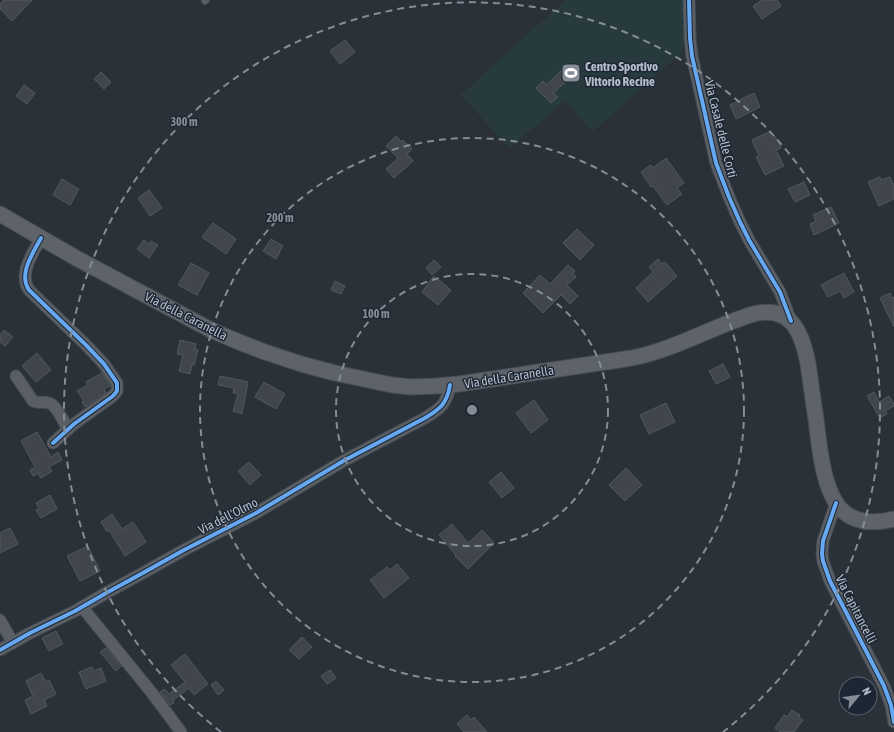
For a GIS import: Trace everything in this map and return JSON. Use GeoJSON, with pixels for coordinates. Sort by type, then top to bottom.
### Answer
{"type":"FeatureCollection","features":[{"type":"Feature","properties":{"kind":"main road","name":"Via della Caranella"},"geometry":{"type":"LineString","coordinates":[[0,214],[40,238],[197,323],[239,342],[295,362],[329,372],[385,384],[411,386],[450,385],[625,360],[668,348],[745,316],[759,312],[776,313],[791,321]]}},
{"type":"Feature","properties":{"kind":"main road"},"geometry":{"type":"LineString","coordinates":[[791,321],[799,333],[806,352],[822,458],[829,488],[836,503],[847,514],[862,520],[880,522],[894,519]]}},
{"type":"Feature","properties":{"kind":"street","name":"Via Casale delle Corti"},"geometry":{"type":"LineString","coordinates":[[690,0],[690,38],[692,56],[700,86],[716,163],[740,222],[780,292],[791,321]]}},
{"type":"Feature","properties":{"kind":"street"},"geometry":{"type":"LineString","coordinates":[[40,238],[26,269],[26,285],[29,290],[102,361],[116,380],[117,386],[117,391],[113,396],[68,429],[53,443]]}},
{"type":"Feature","properties":{"kind":"street"},"geometry":{"type":"LineString","coordinates":[[16,376],[33,401],[36,403],[48,403],[52,405],[68,429]]}},
{"type":"Feature","properties":{"kind":"street","name":"Via dell'Olmo"},"geometry":{"type":"LineString","coordinates":[[0,650],[82,607],[184,550],[264,509],[358,453],[425,418],[444,403],[448,395],[450,385]]}},
{"type":"Feature","properties":{"kind":"street","name":"Via Capitancelli"},"geometry":{"type":"LineString","coordinates":[[836,503],[823,541],[822,554],[825,569],[884,686],[891,705],[894,722]]}},
{"type":"Feature","properties":{"kind":"street"},"geometry":{"type":"LineString","coordinates":[[82,607],[182,732]]}},
{"type":"Feature","properties":{"kind":"street"},"geometry":{"type":"LineString","coordinates":[[0,620],[13,643]]}},
{"type":"Feature","properties":{"kind":"street"},"geometry":{"type":"LineString","coordinates":[[889,732],[894,726]]}},
{"type":"Feature","properties":{"kind":"green space","name":"Centro Sportivo Vittorio Recine"},"geometry":{"type":"Polygon","coordinates":[[[566,0],[686,0],[683,51],[592,132],[565,100],[510,148],[460,95],[566,0]]]}},
{"type":"Feature","properties":{"kind":"building"},"geometry":{"type":"Polygon","coordinates":[[[4,0],[32,0],[12,21],[0,9],[0,4],[4,0]]]}},
{"type":"Feature","properties":{"kind":"building"},"geometry":{"type":"Polygon","coordinates":[[[762,0],[777,0],[781,6],[762,19],[753,6],[762,0]]]}},
{"type":"Feature","properties":{"kind":"building"},"geometry":{"type":"Polygon","coordinates":[[[345,40],[355,52],[340,64],[330,51],[345,40]]]}},
{"type":"Feature","properties":{"kind":"building"},"geometry":{"type":"Polygon","coordinates":[[[563,69],[571,77],[553,93],[558,97],[551,103],[536,88],[543,81],[546,85],[563,69]]]}},
{"type":"Feature","properties":{"kind":"building"},"geometry":{"type":"Polygon","coordinates":[[[101,72],[111,82],[104,89],[94,79],[101,72]]]}},
{"type":"Feature","properties":{"kind":"building"},"geometry":{"type":"Polygon","coordinates":[[[24,85],[35,93],[27,104],[16,96],[24,85]]]}},
{"type":"Feature","properties":{"kind":"building"},"geometry":{"type":"Polygon","coordinates":[[[754,93],[760,107],[736,119],[730,105],[754,93]]]}},
{"type":"Feature","properties":{"kind":"building"},"geometry":{"type":"Polygon","coordinates":[[[769,132],[772,138],[775,136],[781,148],[776,150],[784,166],[765,175],[756,157],[759,156],[752,140],[769,132]]]}},
{"type":"Feature","properties":{"kind":"building"},"geometry":{"type":"Polygon","coordinates":[[[396,136],[402,142],[403,140],[412,149],[407,154],[413,161],[394,178],[386,169],[398,158],[386,146],[396,136]]]}},
{"type":"Feature","properties":{"kind":"building"},"geometry":{"type":"Polygon","coordinates":[[[666,158],[684,183],[677,188],[682,194],[667,205],[653,186],[651,187],[641,172],[651,165],[653,168],[666,158]]]}},
{"type":"Feature","properties":{"kind":"building"},"geometry":{"type":"Polygon","coordinates":[[[880,177],[881,180],[890,177],[894,186],[894,199],[879,206],[868,182],[880,177]]]}},
{"type":"Feature","properties":{"kind":"building"},"geometry":{"type":"Polygon","coordinates":[[[62,179],[79,189],[70,205],[53,195],[62,179]]]}},
{"type":"Feature","properties":{"kind":"building"},"geometry":{"type":"Polygon","coordinates":[[[804,182],[810,195],[795,202],[788,189],[804,182]]]}},
{"type":"Feature","properties":{"kind":"building"},"geometry":{"type":"Polygon","coordinates":[[[149,190],[162,208],[150,216],[138,198],[149,190]]]}},
{"type":"Feature","properties":{"kind":"building"},"geometry":{"type":"Polygon","coordinates":[[[831,207],[839,223],[814,235],[810,224],[816,221],[813,215],[831,207]]]}},
{"type":"Feature","properties":{"kind":"building"},"geometry":{"type":"Polygon","coordinates":[[[213,223],[236,239],[226,254],[202,237],[213,223]]]}},
{"type":"Feature","properties":{"kind":"building"},"geometry":{"type":"Polygon","coordinates":[[[577,229],[594,245],[580,260],[563,243],[577,229]]]}},
{"type":"Feature","properties":{"kind":"building"},"geometry":{"type":"Polygon","coordinates":[[[271,239],[283,246],[276,259],[263,251],[271,239]]]}},
{"type":"Feature","properties":{"kind":"building"},"geometry":{"type":"Polygon","coordinates":[[[144,240],[149,244],[151,241],[158,245],[149,258],[137,249],[144,240]]]}},
{"type":"Feature","properties":{"kind":"building"},"geometry":{"type":"Polygon","coordinates":[[[658,259],[662,264],[665,262],[677,276],[648,302],[636,288],[653,272],[649,267],[658,259]]]}},
{"type":"Feature","properties":{"kind":"building"},"geometry":{"type":"Polygon","coordinates":[[[434,260],[441,267],[432,275],[426,268],[434,260]]]}},
{"type":"Feature","properties":{"kind":"building"},"geometry":{"type":"Polygon","coordinates":[[[191,263],[209,273],[197,295],[178,285],[191,263]]]}},
{"type":"Feature","properties":{"kind":"building"},"geometry":{"type":"Polygon","coordinates":[[[568,265],[575,271],[573,273],[576,277],[567,285],[578,296],[570,304],[561,295],[543,313],[523,293],[540,275],[550,284],[568,265]]]}},
{"type":"Feature","properties":{"kind":"building"},"geometry":{"type":"Polygon","coordinates":[[[844,273],[854,292],[844,298],[840,291],[828,297],[821,285],[844,273]]]}},
{"type":"Feature","properties":{"kind":"building"},"geometry":{"type":"Polygon","coordinates":[[[434,276],[451,290],[438,305],[422,292],[434,276]]]}},
{"type":"Feature","properties":{"kind":"building"},"geometry":{"type":"Polygon","coordinates":[[[335,281],[345,286],[341,294],[331,290],[335,281]]]}},
{"type":"Feature","properties":{"kind":"building"},"geometry":{"type":"Polygon","coordinates":[[[890,293],[892,298],[894,297],[894,327],[880,298],[890,293]]]}},
{"type":"Feature","properties":{"kind":"building"},"geometry":{"type":"Polygon","coordinates":[[[4,330],[13,337],[5,346],[0,342],[0,335],[4,330]]]}},
{"type":"Feature","properties":{"kind":"building"},"geometry":{"type":"Polygon","coordinates":[[[180,340],[196,344],[195,349],[198,350],[190,374],[179,371],[183,355],[177,354],[180,340]]]}},
{"type":"Feature","properties":{"kind":"building"},"geometry":{"type":"Polygon","coordinates":[[[37,353],[51,370],[36,382],[22,366],[37,353]]]}},
{"type":"Feature","properties":{"kind":"building"},"geometry":{"type":"Polygon","coordinates":[[[723,364],[730,377],[716,384],[709,371],[723,364]]]}},
{"type":"Feature","properties":{"kind":"building"},"geometry":{"type":"Polygon","coordinates":[[[102,373],[110,386],[104,389],[106,393],[85,407],[82,402],[84,401],[77,391],[88,385],[86,382],[102,373]]]}},
{"type":"Feature","properties":{"kind":"building"},"geometry":{"type":"Polygon","coordinates":[[[220,376],[248,382],[242,414],[233,411],[238,394],[233,393],[234,388],[218,385],[220,376]]]}},
{"type":"Feature","properties":{"kind":"building"},"geometry":{"type":"Polygon","coordinates":[[[264,382],[285,394],[276,409],[255,397],[264,382]]]}},
{"type":"Feature","properties":{"kind":"building"},"geometry":{"type":"Polygon","coordinates":[[[874,392],[879,402],[889,396],[894,404],[894,406],[885,411],[887,414],[880,418],[867,396],[874,392]]]}},
{"type":"Feature","properties":{"kind":"building"},"geometry":{"type":"Polygon","coordinates":[[[534,400],[548,420],[531,433],[516,413],[534,400]]]}},
{"type":"Feature","properties":{"kind":"building"},"geometry":{"type":"Polygon","coordinates":[[[666,403],[675,422],[649,434],[640,415],[666,403]]]}},
{"type":"Feature","properties":{"kind":"building"},"geometry":{"type":"Polygon","coordinates":[[[37,432],[51,457],[58,452],[62,460],[49,467],[52,471],[41,478],[38,473],[33,476],[30,470],[35,467],[21,441],[37,432]]]}},
{"type":"Feature","properties":{"kind":"building"},"geometry":{"type":"Polygon","coordinates":[[[249,462],[261,475],[250,485],[238,471],[249,462]]]}},
{"type":"Feature","properties":{"kind":"building"},"geometry":{"type":"Polygon","coordinates":[[[626,468],[642,485],[625,501],[609,485],[626,468]]]}},
{"type":"Feature","properties":{"kind":"building"},"geometry":{"type":"Polygon","coordinates":[[[501,472],[514,488],[502,498],[489,482],[501,472]]]}},
{"type":"Feature","properties":{"kind":"building"},"geometry":{"type":"Polygon","coordinates":[[[50,495],[57,509],[41,518],[36,510],[39,509],[36,503],[50,495]]]}},
{"type":"Feature","properties":{"kind":"building"},"geometry":{"type":"Polygon","coordinates":[[[112,514],[122,529],[133,522],[146,542],[125,556],[109,530],[107,532],[101,522],[112,514]]]}},
{"type":"Feature","properties":{"kind":"building"},"geometry":{"type":"Polygon","coordinates":[[[452,524],[468,543],[482,530],[494,543],[468,569],[455,556],[456,555],[439,535],[452,524]]]}},
{"type":"Feature","properties":{"kind":"building"},"geometry":{"type":"Polygon","coordinates":[[[10,528],[18,544],[0,553],[0,533],[10,528]]]}},
{"type":"Feature","properties":{"kind":"building"},"geometry":{"type":"Polygon","coordinates":[[[88,546],[100,571],[80,581],[67,556],[88,546]]]}},
{"type":"Feature","properties":{"kind":"building"},"geometry":{"type":"Polygon","coordinates":[[[397,564],[409,578],[384,598],[370,580],[387,567],[390,570],[397,564]]]}},
{"type":"Feature","properties":{"kind":"building"},"geometry":{"type":"Polygon","coordinates":[[[56,631],[63,644],[49,651],[42,638],[56,631]]]}},
{"type":"Feature","properties":{"kind":"building"},"geometry":{"type":"Polygon","coordinates":[[[302,637],[312,647],[299,659],[289,650],[302,637]]]}},
{"type":"Feature","properties":{"kind":"building"},"geometry":{"type":"Polygon","coordinates":[[[106,648],[121,666],[116,671],[100,652],[106,648]]]}},
{"type":"Feature","properties":{"kind":"building"},"geometry":{"type":"Polygon","coordinates":[[[185,654],[208,684],[194,695],[189,688],[173,700],[174,703],[170,705],[160,692],[165,689],[169,694],[185,682],[171,665],[185,654]]]}},
{"type":"Feature","properties":{"kind":"building"},"geometry":{"type":"Polygon","coordinates":[[[92,667],[94,671],[101,668],[106,681],[86,689],[79,672],[92,667]]]}},
{"type":"Feature","properties":{"kind":"building"},"geometry":{"type":"Polygon","coordinates":[[[330,670],[336,678],[327,684],[321,676],[330,670]]]}},
{"type":"Feature","properties":{"kind":"building"},"geometry":{"type":"Polygon","coordinates":[[[41,673],[46,682],[49,680],[56,694],[44,700],[47,706],[31,714],[25,700],[33,696],[26,681],[41,673]]]}},
{"type":"Feature","properties":{"kind":"building"},"geometry":{"type":"Polygon","coordinates":[[[216,681],[224,690],[218,695],[211,685],[216,681]]]}},
{"type":"Feature","properties":{"kind":"building"},"geometry":{"type":"Polygon","coordinates":[[[792,710],[800,715],[799,717],[803,720],[794,732],[780,732],[775,728],[784,715],[787,717],[792,710]]]}},
{"type":"Feature","properties":{"kind":"building"},"geometry":{"type":"Polygon","coordinates":[[[467,715],[471,720],[474,717],[487,732],[464,732],[457,724],[467,715]]]}},
{"type":"Feature","properties":{"kind":"cycle path"},"geometry":{"type":"LineString","coordinates":[[689,0],[692,56],[716,163],[740,222],[780,292],[791,321]]}},
{"type":"Feature","properties":{"kind":"cycle path"},"geometry":{"type":"LineString","coordinates":[[41,238],[26,270],[26,284],[29,290],[104,364],[117,383],[117,391],[113,396],[74,424],[53,443]]}},
{"type":"Feature","properties":{"kind":"cycle path"},"geometry":{"type":"LineString","coordinates":[[0,650],[30,633],[75,611],[184,550],[256,513],[345,460],[425,418],[435,412],[442,405],[447,397],[450,385]]}},
{"type":"Feature","properties":{"kind":"cycle path"},"geometry":{"type":"LineString","coordinates":[[836,503],[823,541],[823,561],[830,581],[884,686],[891,705],[894,722]]}},
{"type":"Feature","properties":{"kind":"place","name":"Centro Sportivo Vittorio Recine"},"geometry":{"type":"Point","coordinates":[571,73]}}]}
